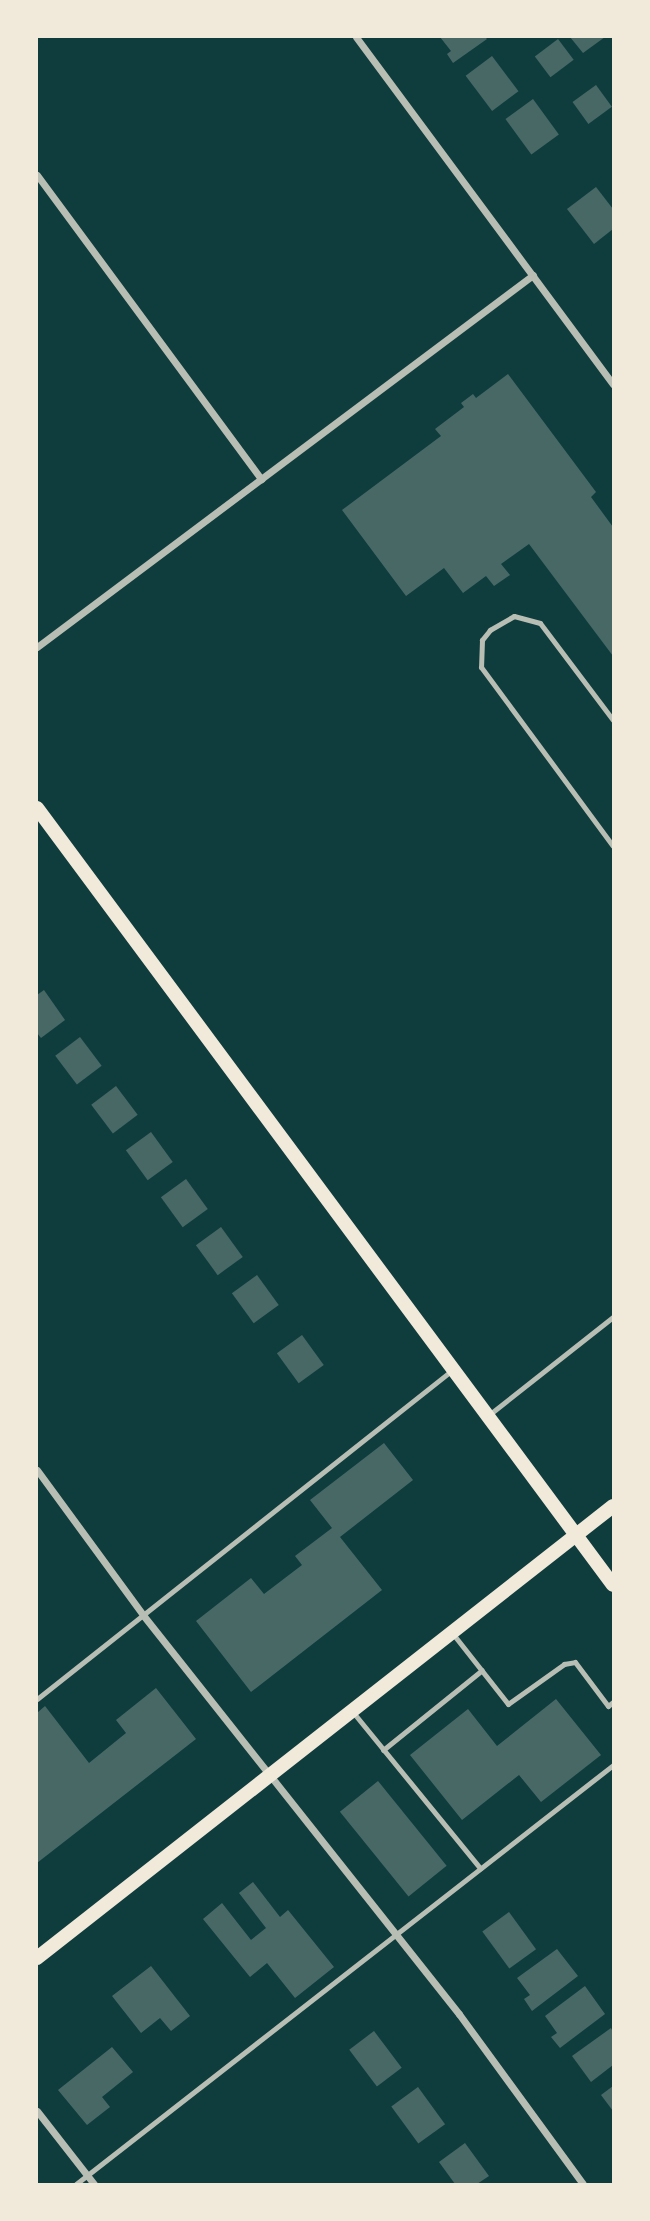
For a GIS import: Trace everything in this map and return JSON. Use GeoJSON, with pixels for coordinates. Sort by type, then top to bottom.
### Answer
{"type":"FeatureCollection","features":[{"type":"Feature","properties":{"kind":"main road"},"geometry":{"type":"LineString","coordinates":[[37,808],[613,1585]]}},
{"type":"Feature","properties":{"kind":"main road"},"geometry":{"type":"LineString","coordinates":[[37,1958],[613,1506]]}},
{"type":"Feature","properties":{"kind":"street"},"geometry":{"type":"LineString","coordinates":[[356,37],[613,383]]}},
{"type":"Feature","properties":{"kind":"street"},"geometry":{"type":"LineString","coordinates":[[37,175],[261,479]]}},
{"type":"Feature","properties":{"kind":"street"},"geometry":{"type":"LineString","coordinates":[[37,647],[533,275]]}},
{"type":"Feature","properties":{"kind":"street"},"geometry":{"type":"LineString","coordinates":[[37,1470],[143,1615],[459,2014],[583,2184]]}},
{"type":"Feature","properties":{"kind":"street"},"geometry":{"type":"LineString","coordinates":[[37,2111],[94,2184]]}},
{"type":"Feature","properties":{"kind":"lane"},"geometry":{"type":"LineString","coordinates":[[613,720],[540,623],[514,616],[490,630],[482,640],[481,667],[613,846]]}},
{"type":"Feature","properties":{"kind":"lane"},"geometry":{"type":"LineString","coordinates":[[487,1416],[613,1317]]}},
{"type":"Feature","properties":{"kind":"lane"},"geometry":{"type":"LineString","coordinates":[[37,1699],[453,1370]]}},
{"type":"Feature","properties":{"kind":"lane"},"geometry":{"type":"LineString","coordinates":[[451,1632],[508,1703],[564,1664],[575,1662],[608,1706],[613,1702]]}},
{"type":"Feature","properties":{"kind":"lane"},"geometry":{"type":"LineString","coordinates":[[383,1750],[482,1670]]}},
{"type":"Feature","properties":{"kind":"lane"},"geometry":{"type":"LineString","coordinates":[[352,1711],[480,1868]]}},
{"type":"Feature","properties":{"kind":"lane"},"geometry":{"type":"LineString","coordinates":[[76,2184],[613,1765]]}},
{"type":"Feature","properties":{"kind":"building"},"geometry":{"type":"Polygon","coordinates":[[[440,37],[487,39],[453,63],[447,54],[451,51],[440,37]]]}},
{"type":"Feature","properties":{"kind":"building"},"geometry":{"type":"Polygon","coordinates":[[[570,37],[605,37],[583,53],[570,37]]]}},
{"type":"Feature","properties":{"kind":"building"},"geometry":{"type":"Polygon","coordinates":[[[558,39],[574,60],[550,77],[535,56],[558,39]]]}},
{"type":"Feature","properties":{"kind":"building"},"geometry":{"type":"Polygon","coordinates":[[[492,56],[518,91],[492,111],[466,76],[492,56]]]}},
{"type":"Feature","properties":{"kind":"building"},"geometry":{"type":"Polygon","coordinates":[[[596,85],[612,107],[588,124],[573,102],[596,85]]]}},
{"type":"Feature","properties":{"kind":"building"},"geometry":{"type":"Polygon","coordinates":[[[533,99],[559,135],[531,155],[505,119],[533,99]]]}},
{"type":"Feature","properties":{"kind":"building"},"geometry":{"type":"Polygon","coordinates":[[[596,187],[613,209],[613,229],[594,244],[567,209],[596,187]]]}},
{"type":"Feature","properties":{"kind":"building"},"geometry":{"type":"Polygon","coordinates":[[[508,374],[596,492],[591,497],[613,527],[613,656],[529,544],[501,564],[510,575],[494,586],[486,576],[463,593],[444,568],[406,596],[342,510],[441,436],[435,429],[464,407],[461,403],[473,394],[476,398],[508,374]]]}},
{"type":"Feature","properties":{"kind":"building"},"geometry":{"type":"Polygon","coordinates":[[[44,990],[65,1020],[41,1038],[37,1033],[37,995],[44,990]]]}},
{"type":"Feature","properties":{"kind":"building"},"geometry":{"type":"Polygon","coordinates":[[[80,1037],[102,1066],[77,1084],[55,1056],[80,1037]]]}},
{"type":"Feature","properties":{"kind":"building"},"geometry":{"type":"Polygon","coordinates":[[[116,1086],[138,1115],[113,1133],[91,1105],[116,1086]]]}},
{"type":"Feature","properties":{"kind":"building"},"geometry":{"type":"Polygon","coordinates":[[[151,1132],[173,1162],[148,1180],[126,1150],[151,1132]]]}},
{"type":"Feature","properties":{"kind":"building"},"geometry":{"type":"Polygon","coordinates":[[[186,1179],[208,1209],[183,1227],[161,1197],[186,1179]]]}},
{"type":"Feature","properties":{"kind":"building"},"geometry":{"type":"Polygon","coordinates":[[[221,1227],[243,1257],[218,1275],[196,1245],[221,1227]]]}},
{"type":"Feature","properties":{"kind":"building"},"geometry":{"type":"Polygon","coordinates":[[[257,1275],[279,1305],[254,1323],[232,1293],[257,1275]]]}},
{"type":"Feature","properties":{"kind":"building"},"geometry":{"type":"Polygon","coordinates":[[[302,1335],[324,1365],[299,1383],[277,1353],[302,1335]]]}},
{"type":"Feature","properties":{"kind":"building"},"geometry":{"type":"Polygon","coordinates":[[[384,1443],[413,1480],[340,1537],[382,1590],[251,1692],[196,1621],[251,1578],[264,1594],[302,1565],[295,1556],[332,1528],[310,1500],[384,1443]]]}},
{"type":"Feature","properties":{"kind":"building"},"geometry":{"type":"Polygon","coordinates":[[[156,1688],[196,1739],[37,1863],[37,1713],[45,1706],[89,1763],[126,1733],[116,1720],[156,1688]]]}},
{"type":"Feature","properties":{"kind":"building"},"geometry":{"type":"Polygon","coordinates":[[[556,1699],[601,1755],[541,1802],[519,1775],[462,1820],[410,1755],[468,1709],[497,1746],[556,1699]]]}},
{"type":"Feature","properties":{"kind":"building"},"geometry":{"type":"Polygon","coordinates":[[[378,1781],[447,1866],[409,1897],[340,1812],[378,1781]]]}},
{"type":"Feature","properties":{"kind":"building"},"geometry":{"type":"Polygon","coordinates":[[[253,1882],[280,1917],[288,1910],[334,1967],[295,1998],[267,1963],[250,1977],[203,1919],[222,1903],[251,1940],[266,1928],[239,1893],[253,1882]]]}},
{"type":"Feature","properties":{"kind":"building"},"geometry":{"type":"Polygon","coordinates":[[[509,1912],[536,1949],[509,1969],[482,1931],[509,1912]]]}},
{"type":"Feature","properties":{"kind":"building"},"geometry":{"type":"Polygon","coordinates":[[[557,1949],[578,1976],[532,2011],[524,1999],[530,1995],[517,1978],[557,1949]]]}},
{"type":"Feature","properties":{"kind":"building"},"geometry":{"type":"Polygon","coordinates":[[[151,1966],[190,2016],[171,2031],[160,2018],[141,2033],[112,1996],[151,1966]]]}},
{"type":"Feature","properties":{"kind":"building"},"geometry":{"type":"Polygon","coordinates":[[[585,1986],[605,2014],[560,2048],[551,2037],[557,2033],[545,2016],[585,1986]]]}},
{"type":"Feature","properties":{"kind":"building"},"geometry":{"type":"Polygon","coordinates":[[[611,2028],[613,2065],[591,2082],[572,2056],[611,2028]]]}},
{"type":"Feature","properties":{"kind":"building"},"geometry":{"type":"Polygon","coordinates":[[[374,2031],[402,2068],[377,2086],[349,2050],[374,2031]]]}},
{"type":"Feature","properties":{"kind":"building"},"geometry":{"type":"Polygon","coordinates":[[[112,2047],[133,2072],[102,2097],[110,2107],[87,2125],[58,2090],[112,2047]]]}},
{"type":"Feature","properties":{"kind":"building"},"geometry":{"type":"Polygon","coordinates":[[[613,2086],[613,2111],[601,2095],[613,2086]]]}},
{"type":"Feature","properties":{"kind":"building"},"geometry":{"type":"Polygon","coordinates":[[[418,2087],[445,2124],[418,2144],[391,2106],[418,2087]]]}},
{"type":"Feature","properties":{"kind":"building"},"geometry":{"type":"Polygon","coordinates":[[[465,2143],[489,2176],[477,2184],[455,2184],[439,2162],[465,2143]]]}}]}
